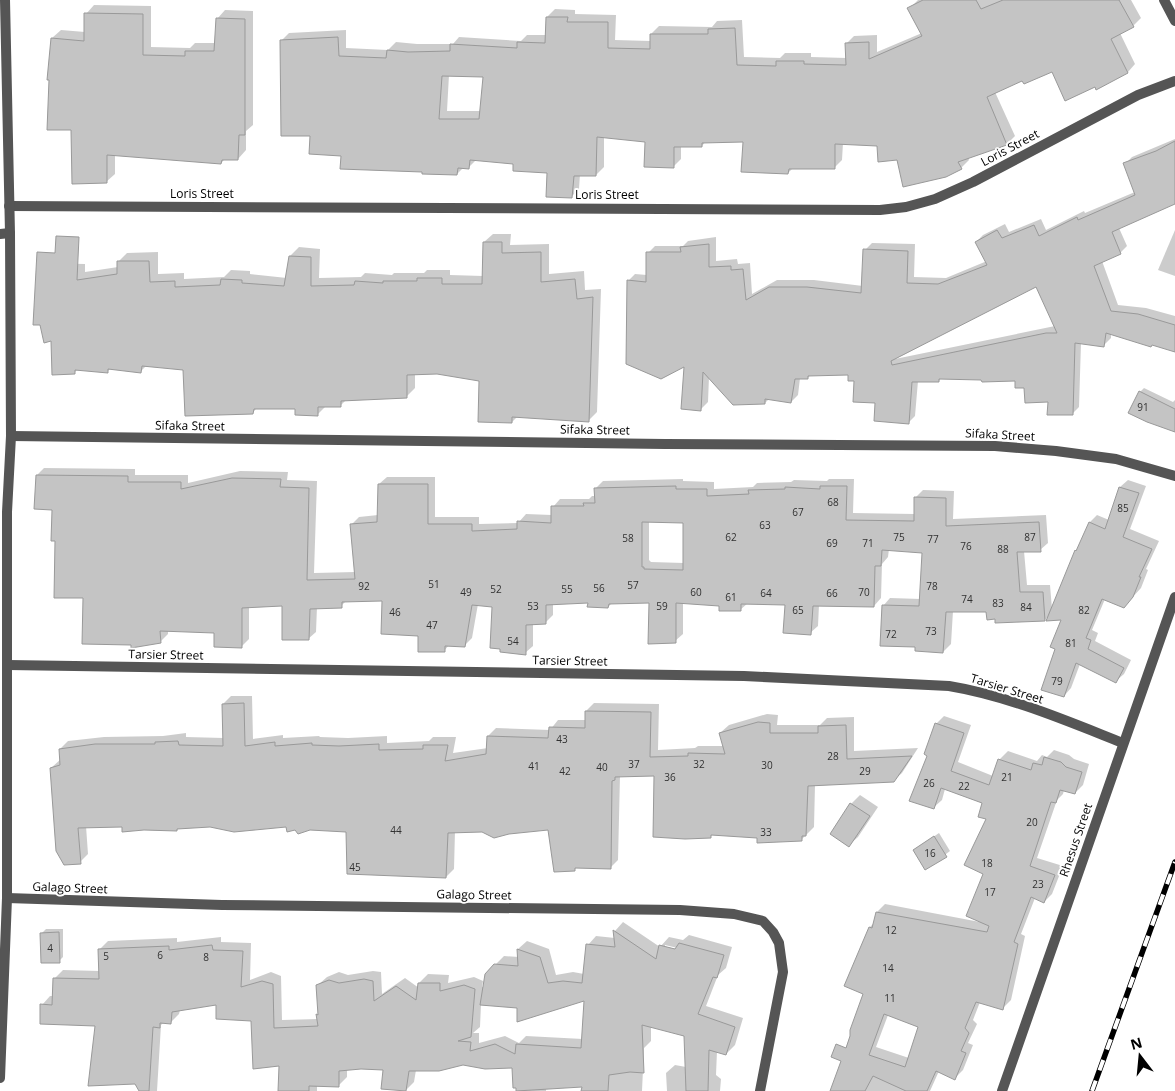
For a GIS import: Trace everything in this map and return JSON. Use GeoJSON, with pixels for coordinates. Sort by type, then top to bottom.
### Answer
{"type":"FeatureCollection","features":[{"type":"Feature","properties":{"kind":"street"},"geometry":{"type":"LineString","coordinates":[[0,1078],[7,898],[7,512],[11,436],[5,234],[9,206],[6,0]]}},
{"type":"Feature","properties":{"kind":"street"},"geometry":{"type":"LineString","coordinates":[[1164,0],[1175,21]]}},
{"type":"Feature","properties":{"kind":"street","name":"Loris Street"},"geometry":{"type":"LineString","coordinates":[[9,206],[880,210],[906,207],[936,199],[973,182],[1138,95],[1175,81]]}},
{"type":"Feature","properties":{"kind":"street","name":"Sifaka Street"},"geometry":{"type":"LineString","coordinates":[[11,436],[995,446],[1056,451],[1116,459],[1175,476]]}},
{"type":"Feature","properties":{"kind":"street","name":"Rhesus Street"},"geometry":{"type":"LineString","coordinates":[[1002,1091],[1175,597]]}},
{"type":"Feature","properties":{"kind":"street","name":"Tarsier Street"},"geometry":{"type":"LineString","coordinates":[[8,664],[744,676],[950,686],[978,691],[1061,719],[1123,743]]}},
{"type":"Feature","properties":{"kind":"street","name":"Galago Street"},"geometry":{"type":"LineString","coordinates":[[7,898],[222,905],[680,910],[734,914],[763,921],[773,932],[779,943],[782,972],[760,1091]]}},
{"type":"Feature","properties":{"kind":"building"},"geometry":{"type":"Polygon","coordinates":[[[923,0],[976,0],[981,9],[1003,0],[1119,0],[1134,27],[1111,39],[1128,73],[1096,90],[1095,87],[1065,101],[1052,72],[1024,84],[1022,81],[987,97],[1007,145],[958,162],[962,169],[946,177],[903,187],[897,160],[878,162],[877,146],[835,144],[835,169],[789,169],[788,174],[741,172],[743,142],[702,143],[702,147],[674,147],[674,168],[644,167],[645,142],[597,137],[596,176],[574,176],[572,198],[546,197],[547,173],[513,171],[513,164],[470,160],[469,169],[458,168],[457,175],[340,169],[341,156],[309,154],[310,136],[281,136],[280,40],[338,37],[339,56],[386,58],[387,50],[408,52],[450,51],[450,44],[517,48],[517,42],[545,43],[546,17],[568,17],[567,22],[608,22],[608,48],[650,49],[650,34],[708,34],[708,29],[735,28],[737,65],[776,66],[776,61],[804,61],[804,64],[846,65],[845,43],[869,42],[869,59],[922,36],[907,8],[923,0]],[[442,76],[439,119],[479,119],[483,77],[442,76]]]}},
{"type":"Feature","properties":{"kind":"building"},"geometry":{"type":"Polygon","coordinates":[[[84,13],[143,14],[143,55],[185,56],[185,51],[214,51],[216,18],[245,19],[245,135],[239,135],[238,160],[222,160],[221,164],[107,155],[107,183],[72,184],[71,130],[47,130],[49,80],[47,80],[51,38],[84,41],[84,13]]]}},
{"type":"Feature","properties":{"kind":"building"},"geometry":{"type":"Polygon","coordinates":[[[1175,141],[1175,204],[1112,232],[1121,254],[1094,266],[1111,311],[1138,314],[1175,325],[1175,352],[1152,345],[1151,347],[1106,333],[1104,347],[1075,343],[1073,415],[1047,415],[1048,402],[1025,403],[1024,388],[1015,388],[1015,381],[982,382],[981,380],[939,379],[939,382],[912,382],[909,424],[874,421],[875,403],[853,402],[854,381],[848,381],[848,375],[808,376],[808,379],[795,379],[791,403],[765,399],[765,404],[733,405],[703,372],[701,411],[681,409],[684,367],[661,379],[626,364],[627,280],[646,282],[646,252],[681,252],[680,247],[709,244],[709,267],[731,266],[731,270],[743,269],[746,300],[769,287],[807,287],[861,293],[863,249],[908,251],[907,283],[938,284],[987,265],[975,242],[997,230],[1002,238],[1034,225],[1039,236],[1077,217],[1078,220],[1135,195],[1123,163],[1156,151],[1175,141]],[[1036,287],[891,361],[892,365],[1046,333],[1057,333],[1036,287]]]}},
{"type":"Feature","properties":{"kind":"building"},"geometry":{"type":"Polygon","coordinates":[[[56,236],[79,237],[77,280],[117,274],[117,261],[149,261],[150,282],[175,281],[175,287],[220,285],[221,279],[242,280],[242,283],[284,286],[289,256],[311,257],[311,286],[354,285],[355,281],[383,283],[383,281],[417,281],[417,278],[442,278],[442,284],[482,284],[483,242],[502,242],[502,253],[541,252],[541,282],[575,279],[577,299],[593,297],[589,422],[512,417],[512,423],[478,422],[479,381],[437,374],[407,375],[407,398],[341,401],[341,407],[318,407],[318,416],[295,415],[295,409],[254,409],[253,414],[185,416],[183,370],[142,366],[141,373],[108,369],[108,373],[75,370],[75,374],[52,375],[51,341],[44,343],[40,325],[33,325],[37,252],[55,253],[56,236]]]}},
{"type":"Feature","properties":{"kind":"building"},"geometry":{"type":"Polygon","coordinates":[[[1139,391],[1175,409],[1175,432],[1128,413],[1139,391]]]}},
{"type":"Feature","properties":{"kind":"building"},"geometry":{"type":"Polygon","coordinates":[[[36,475],[128,476],[128,482],[181,482],[181,489],[232,478],[281,479],[280,487],[309,488],[307,580],[355,579],[350,524],[377,522],[378,484],[428,484],[428,524],[472,524],[472,531],[517,529],[517,521],[551,523],[551,506],[584,506],[583,503],[595,503],[594,488],[676,486],[676,489],[707,489],[707,496],[749,494],[748,490],[785,489],[785,487],[820,489],[820,486],[847,486],[846,520],[914,521],[914,497],[946,498],[946,526],[1039,522],[1041,552],[1017,552],[1020,592],[1043,592],[1045,621],[995,623],[995,619],[987,620],[986,612],[946,612],[943,653],[915,651],[915,647],[880,646],[882,605],[919,606],[922,553],[882,550],[881,566],[875,566],[874,607],[813,606],[811,635],[783,633],[785,605],[741,604],[741,611],[719,611],[719,606],[676,603],[676,643],[648,644],[649,603],[609,604],[608,608],[587,607],[588,603],[546,605],[546,624],[526,625],[526,655],[500,652],[500,649],[490,648],[492,607],[472,605],[465,647],[445,646],[445,652],[418,652],[418,636],[381,634],[382,601],[342,602],[342,608],[310,609],[309,640],[282,640],[282,606],[242,608],[242,648],[214,647],[214,633],[160,631],[161,643],[131,648],[131,645],[82,644],[83,598],[54,598],[55,541],[51,541],[52,510],[34,509],[36,475]],[[642,522],[642,567],[644,569],[683,570],[683,523],[642,522]]]}},
{"type":"Feature","properties":{"kind":"building"},"geometry":{"type":"Polygon","coordinates":[[[1119,487],[1139,493],[1123,537],[1152,549],[1139,577],[1141,577],[1133,597],[1124,608],[1102,599],[1086,638],[1091,640],[1088,649],[1124,668],[1116,683],[1076,663],[1064,697],[1041,690],[1055,649],[1050,647],[1061,620],[1046,621],[1075,550],[1089,522],[1105,529],[1119,487]]]}},
{"type":"Feature","properties":{"kind":"building"},"geometry":{"type":"Polygon","coordinates":[[[244,703],[245,746],[275,742],[275,746],[312,743],[312,745],[339,746],[379,744],[379,750],[423,749],[423,745],[448,745],[445,761],[486,754],[487,736],[548,738],[549,727],[585,728],[585,711],[651,712],[650,757],[688,756],[688,753],[725,754],[719,733],[758,722],[770,723],[770,733],[818,733],[818,726],[846,725],[847,759],[912,756],[894,782],[808,786],[806,836],[802,836],[802,841],[757,843],[757,838],[711,835],[711,838],[685,839],[653,837],[654,776],[615,777],[615,780],[612,781],[611,869],[575,868],[575,871],[554,872],[548,830],[509,834],[494,838],[482,832],[448,833],[446,878],[347,874],[346,832],[310,830],[298,834],[295,830],[287,832],[286,827],[234,832],[210,827],[177,829],[177,831],[144,830],[122,832],[122,827],[78,828],[81,864],[64,865],[56,851],[50,768],[60,765],[59,749],[95,744],[155,744],[155,742],[178,741],[179,745],[223,746],[222,704],[244,703]]]}},
{"type":"Feature","properties":{"kind":"building"},"geometry":{"type":"Polygon","coordinates":[[[935,723],[964,733],[951,771],[989,785],[998,759],[1031,770],[1033,763],[1042,765],[1044,757],[1061,762],[1066,767],[1082,772],[1075,794],[1060,790],[1056,803],[1051,802],[1030,866],[1055,875],[1044,903],[1031,897],[1014,942],[1018,944],[1003,1010],[976,1002],[965,1028],[969,1033],[961,1051],[966,1053],[955,1080],[936,1071],[927,1091],[906,1091],[873,1076],[865,1091],[830,1091],[841,1061],[831,1057],[836,1044],[846,1048],[850,1030],[863,994],[844,986],[869,927],[872,928],[876,912],[987,932],[989,926],[966,916],[983,874],[964,865],[986,819],[978,817],[982,803],[941,788],[934,809],[909,801],[927,756],[924,754],[935,723]],[[884,1014],[869,1055],[905,1067],[918,1027],[884,1014]]]}},
{"type":"Feature","properties":{"kind":"building"},"geometry":{"type":"Polygon","coordinates":[[[850,803],[870,816],[849,847],[830,834],[850,803]]]}},
{"type":"Feature","properties":{"kind":"building"},"geometry":{"type":"Polygon","coordinates":[[[934,836],[947,857],[925,870],[913,850],[934,836]]]}},
{"type":"Feature","properties":{"kind":"building"},"geometry":{"type":"Polygon","coordinates":[[[613,930],[656,959],[659,945],[675,949],[679,943],[724,955],[717,978],[713,977],[698,1014],[735,1027],[726,1055],[709,1050],[708,1091],[686,1091],[684,1036],[642,1025],[644,1073],[630,1072],[609,1075],[608,1091],[581,1091],[582,1087],[516,1091],[516,1088],[513,1088],[512,1068],[485,1069],[463,1065],[439,1071],[409,1071],[406,1091],[381,1089],[383,1070],[361,1069],[339,1071],[339,1087],[309,1086],[309,1091],[278,1091],[279,1066],[253,1069],[251,1021],[216,1019],[216,1005],[172,1012],[171,1024],[160,1023],[160,1028],[153,1027],[149,1091],[139,1091],[135,1084],[88,1086],[95,1026],[40,1024],[40,1004],[52,1005],[53,978],[99,979],[98,949],[169,946],[169,950],[212,945],[213,950],[243,951],[241,987],[262,981],[273,984],[274,1028],[318,1026],[316,985],[329,980],[339,983],[364,979],[373,981],[374,1001],[396,986],[416,1000],[418,983],[440,983],[440,991],[464,985],[475,989],[471,1037],[458,1041],[471,1042],[470,1051],[495,1044],[515,1054],[516,1044],[581,1048],[584,1001],[517,1022],[517,1008],[480,1005],[485,974],[494,964],[518,966],[517,949],[540,957],[548,983],[563,981],[582,983],[586,944],[615,947],[613,930]]]}},
{"type":"Feature","properties":{"kind":"building"},"geometry":{"type":"Polygon","coordinates":[[[59,932],[60,963],[41,963],[40,933],[59,932]]]}},
{"type":"Feature","properties":{"kind":"railway"},"geometry":{"type":"LineString","coordinates":[[1092,1091],[1175,862]]}}]}
